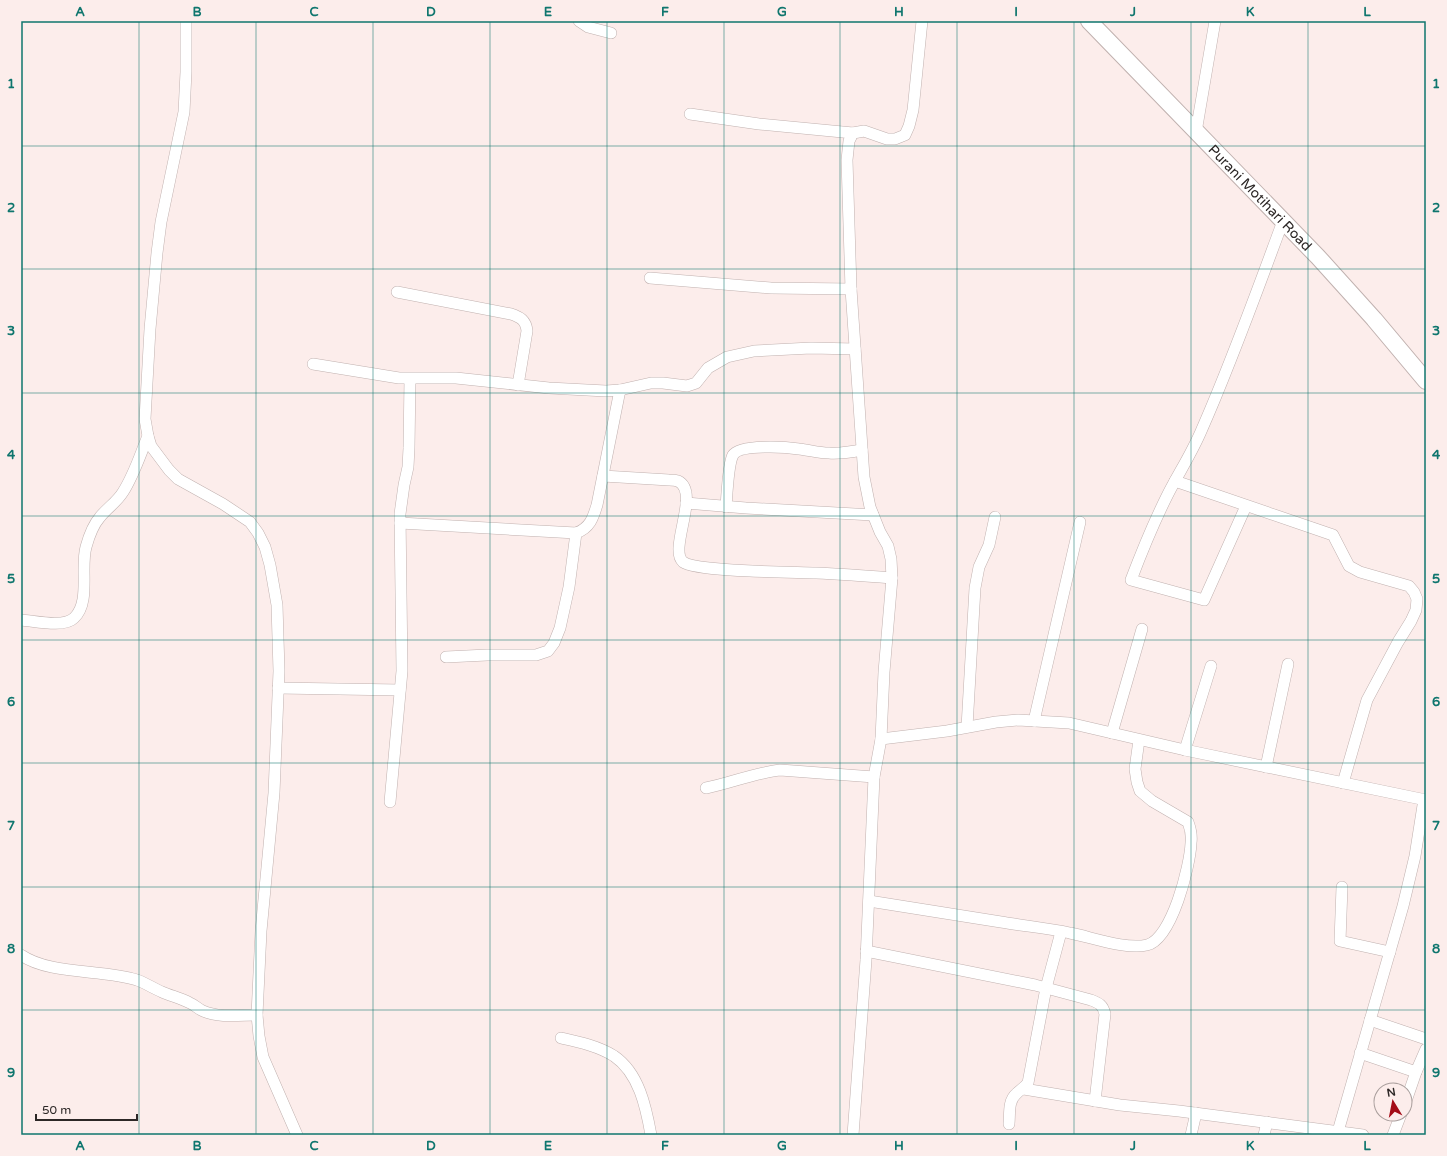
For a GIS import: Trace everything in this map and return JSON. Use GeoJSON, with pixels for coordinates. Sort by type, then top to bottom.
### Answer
{"type":"FeatureCollection","features":[{"type":"Feature","properties":{"kind":"main road","name":"Purani Motihari Road"},"geometry":{"type":"LineString","coordinates":[[1089,21],[1342,282],[1426,381]]}},
{"type":"Feature","properties":{"kind":"street"},"geometry":{"type":"LineString","coordinates":[[186,21],[184,112],[161,222],[152,301],[145,419],[151,446],[160,460],[178,480],[250,522],[258,533],[265,547],[270,565],[277,605],[279,664],[274,793],[261,931],[258,1015],[259,1036],[263,1057],[297,1135]]}},
{"type":"Feature","properties":{"kind":"street"},"geometry":{"type":"LineString","coordinates":[[579,21],[588,27],[611,33]]}},
{"type":"Feature","properties":{"kind":"street"},"geometry":{"type":"LineString","coordinates":[[690,114],[759,124],[853,133],[864,131],[887,139],[895,139],[905,135],[914,110],[922,21]]}},
{"type":"Feature","properties":{"kind":"street"},"geometry":{"type":"LineString","coordinates":[[1196,132],[1215,21]]}},
{"type":"Feature","properties":{"kind":"street"},"geometry":{"type":"LineString","coordinates":[[853,133],[849,141],[847,160],[851,289],[864,477],[870,507],[888,546],[891,559],[892,578],[884,672],[881,739],[874,777],[869,901],[853,1135]]}},
{"type":"Feature","properties":{"kind":"street"},"geometry":{"type":"LineString","coordinates":[[1246,506],[1204,600],[1132,580],[1145,542],[1175,481],[1187,461],[1202,428],[1242,330],[1283,221]]}},
{"type":"Feature","properties":{"kind":"street"},"geometry":{"type":"LineString","coordinates":[[650,278],[771,288],[851,289]]}},
{"type":"Feature","properties":{"kind":"street"},"geometry":{"type":"LineString","coordinates":[[397,292],[511,314],[521,318],[526,325],[527,331],[518,384]]}},
{"type":"Feature","properties":{"kind":"street"},"geometry":{"type":"LineString","coordinates":[[313,364],[410,379],[456,378],[549,388],[606,391],[620,390],[651,383],[687,386],[696,383],[708,368],[718,362],[728,357],[754,351],[855,348]]}},
{"type":"Feature","properties":{"kind":"street"},"geometry":{"type":"LineString","coordinates":[[390,802],[402,650],[400,523],[401,502],[410,448],[410,379]]}},
{"type":"Feature","properties":{"kind":"street"},"geometry":{"type":"LineString","coordinates":[[400,523],[576,533],[584,530],[594,517],[620,390]]}},
{"type":"Feature","properties":{"kind":"street"},"geometry":{"type":"LineString","coordinates":[[21,620],[62,623],[69,622],[81,609],[86,548],[93,528],[100,517],[122,493],[136,466],[148,436]]}},
{"type":"Feature","properties":{"kind":"street"},"geometry":{"type":"LineString","coordinates":[[726,507],[733,456],[736,452],[743,449],[769,447],[843,454],[862,450]]}},
{"type":"Feature","properties":{"kind":"street"},"geometry":{"type":"LineString","coordinates":[[603,476],[678,481],[683,486],[686,493],[686,503],[680,555],[682,561],[688,564],[714,569],[817,573],[892,578]]}},
{"type":"Feature","properties":{"kind":"street"},"geometry":{"type":"LineString","coordinates":[[1175,481],[1333,535],[1349,566],[1360,572],[1409,586],[1414,592],[1417,599],[1416,610],[1368,700],[1343,783]]}},
{"type":"Feature","properties":{"kind":"street"},"geometry":{"type":"LineString","coordinates":[[686,503],[726,507],[873,515]]}},
{"type":"Feature","properties":{"kind":"street"},"geometry":{"type":"LineString","coordinates":[[967,727],[974,588],[979,567],[989,546],[995,517]]}},
{"type":"Feature","properties":{"kind":"street"},"geometry":{"type":"LineString","coordinates":[[1034,721],[1080,522]]}},
{"type":"Feature","properties":{"kind":"street"},"geometry":{"type":"LineString","coordinates":[[446,657],[536,655],[548,651],[554,643],[560,628],[569,587],[576,533]]}},
{"type":"Feature","properties":{"kind":"street"},"geometry":{"type":"LineString","coordinates":[[1112,733],[1142,629]]}},
{"type":"Feature","properties":{"kind":"street"},"geometry":{"type":"LineString","coordinates":[[1266,767],[1288,664]]}},
{"type":"Feature","properties":{"kind":"street"},"geometry":{"type":"LineString","coordinates":[[1185,750],[1212,666]]}},
{"type":"Feature","properties":{"kind":"street"},"geometry":{"type":"LineString","coordinates":[[278,688],[400,690]]}},
{"type":"Feature","properties":{"kind":"street"},"geometry":{"type":"LineString","coordinates":[[881,739],[1018,720],[1069,723],[1185,750],[1425,800],[1414,862],[1403,906],[1337,1133]]}},
{"type":"Feature","properties":{"kind":"street"},"geometry":{"type":"LineString","coordinates":[[869,901],[1061,932],[1126,946],[1137,947],[1149,945],[1158,938],[1167,925],[1180,896],[1186,877],[1191,844],[1191,832],[1188,822],[1152,801],[1140,790],[1135,769],[1140,740]]}},
{"type":"Feature","properties":{"kind":"street"},"geometry":{"type":"LineString","coordinates":[[706,788],[726,784],[768,771],[780,770],[874,777]]}},
{"type":"Feature","properties":{"kind":"street"},"geometry":{"type":"LineString","coordinates":[[1342,887],[1340,941],[1390,952]]}},
{"type":"Feature","properties":{"kind":"street"},"geometry":{"type":"LineString","coordinates":[[1024,1089],[1029,1078],[1046,988],[1061,932]]}},
{"type":"Feature","properties":{"kind":"street"},"geometry":{"type":"LineString","coordinates":[[866,952],[1046,988],[1100,1003],[1104,1008],[1105,1014],[1095,1101]]}},
{"type":"Feature","properties":{"kind":"street"},"geometry":{"type":"LineString","coordinates":[[21,955],[40,964],[63,969],[114,975],[137,980],[162,992],[182,999],[202,1011],[213,1014],[258,1015]]}},
{"type":"Feature","properties":{"kind":"street"},"geometry":{"type":"LineString","coordinates":[[1370,1020],[1426,1039]]}},
{"type":"Feature","properties":{"kind":"street"},"geometry":{"type":"LineString","coordinates":[[561,1038],[596,1047],[620,1061],[637,1083],[651,1135]]}},
{"type":"Feature","properties":{"kind":"street"},"geometry":{"type":"LineString","coordinates":[[1413,1082],[1426,1049]]}},
{"type":"Feature","properties":{"kind":"street"},"geometry":{"type":"LineString","coordinates":[[1360,1053],[1416,1072]]}},
{"type":"Feature","properties":{"kind":"street"},"geometry":{"type":"LineString","coordinates":[[1009,1124],[1010,1102],[1017,1092],[1024,1089],[1095,1101],[1267,1122],[1337,1133],[1363,1135]]}},
{"type":"Feature","properties":{"kind":"street"},"geometry":{"type":"LineString","coordinates":[[1191,1135],[1196,1113]]}},
{"type":"Feature","properties":{"kind":"street"},"geometry":{"type":"LineString","coordinates":[[1264,1135],[1267,1122]]}},
{"type":"Feature","properties":{"kind":"street"},"geometry":{"type":"LineString","coordinates":[[1393,1135],[1398,1122]]}}]}
